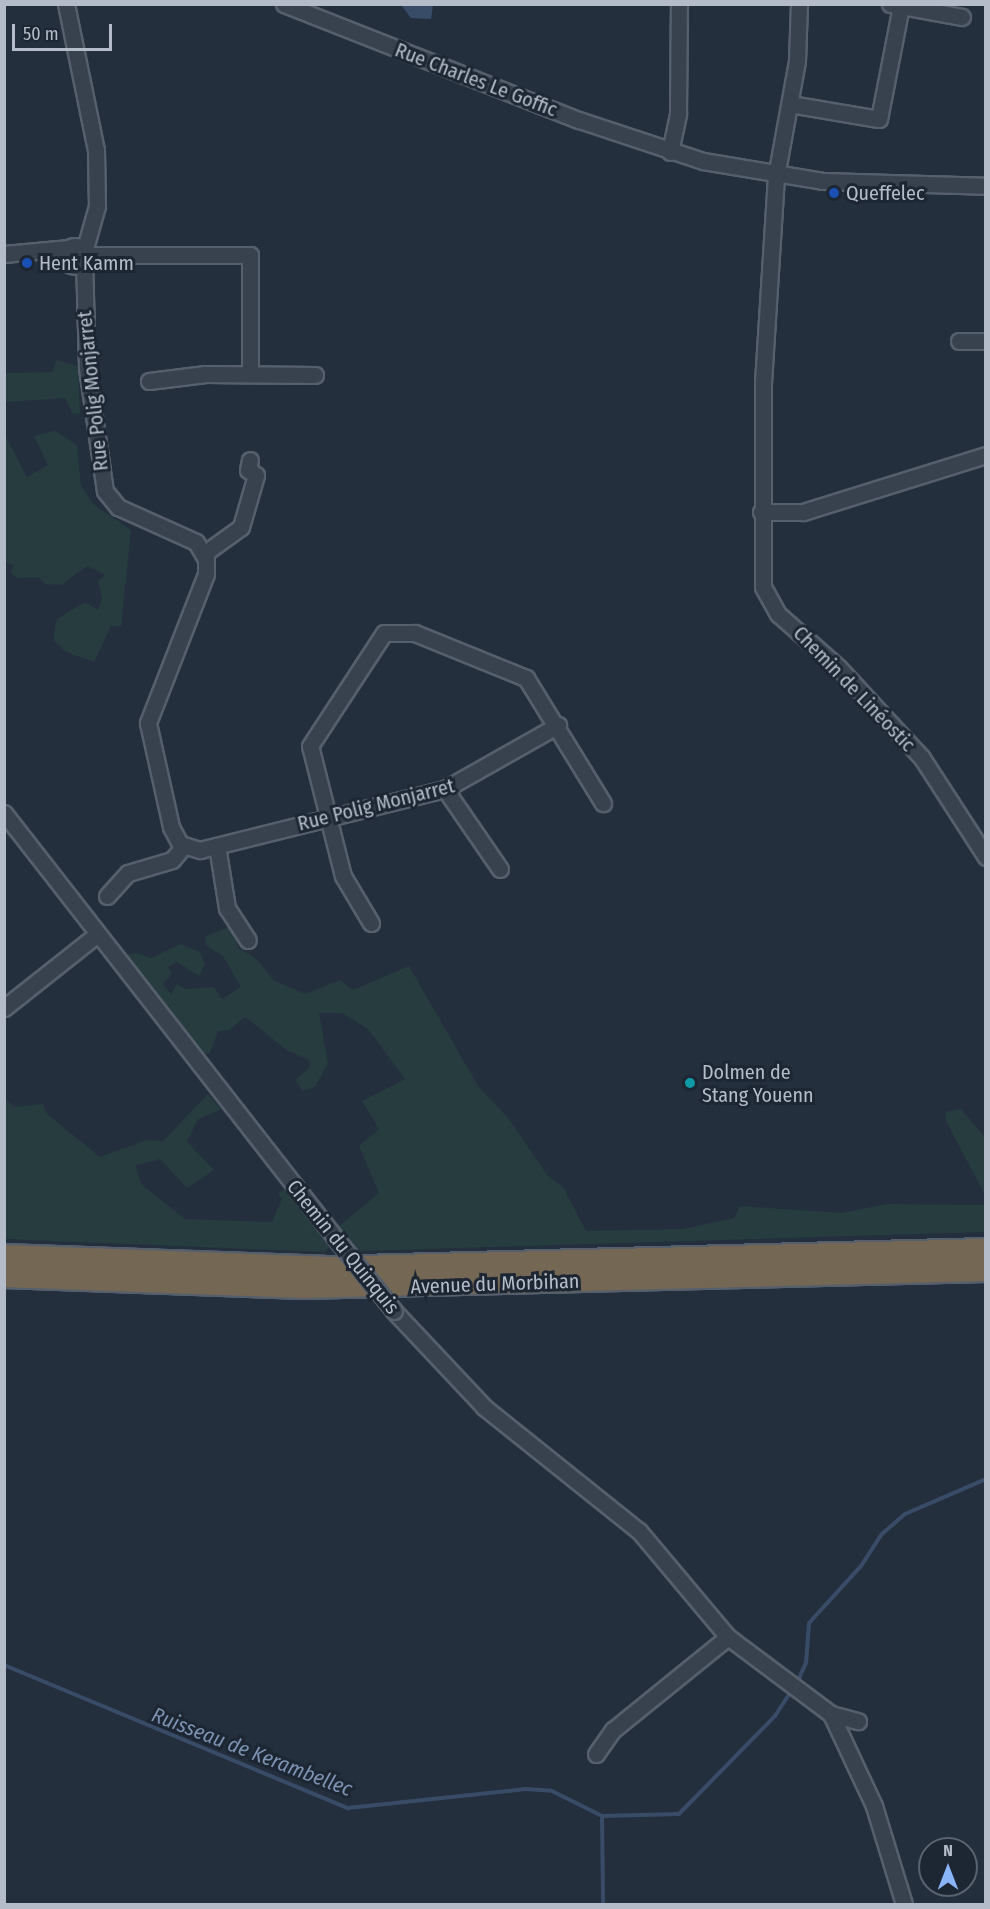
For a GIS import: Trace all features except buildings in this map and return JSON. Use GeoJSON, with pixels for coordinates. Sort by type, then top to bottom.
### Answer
{"type":"FeatureCollection","features":[{"type":"Feature","properties":{"kind":"highway","name":"Avenue du Morbihan"},"geometry":{"type":"LineString","coordinates":[[4,1256],[324,1268],[986,1250]]}},
{"type":"Feature","properties":{"kind":"highway","name":"Avenue du Morbihan"},"geometry":{"type":"LineString","coordinates":[[4,1276],[303,1287],[986,1270]]}},
{"type":"Feature","properties":{"kind":"street"},"geometry":{"type":"LineString","coordinates":[[66,4],[92,116],[94,218],[76,255]]}},
{"type":"Feature","properties":{"kind":"street"},"geometry":{"type":"LineString","coordinates":[[670,152],[678,113],[679,4]]}},
{"type":"Feature","properties":{"kind":"street"},"geometry":{"type":"LineString","coordinates":[[790,104],[879,119],[895,5],[962,17]]}},
{"type":"Feature","properties":{"kind":"street","name":"Rue Charles Le Goffic"},"geometry":{"type":"LineString","coordinates":[[292,6],[670,152],[776,176],[986,186]]}},
{"type":"Feature","properties":{"kind":"street","name":"Chemin de Linéostic"},"geometry":{"type":"LineString","coordinates":[[802,6],[790,104],[776,176],[761,512],[761,579],[769,602],[922,758],[986,857]]}},
{"type":"Feature","properties":{"kind":"street"},"geometry":{"type":"LineString","coordinates":[[4,254],[250,255],[250,374]]}},
{"type":"Feature","properties":{"kind":"street","name":"Rue Polig Monjarret"},"geometry":{"type":"LineString","coordinates":[[76,255],[84,291],[95,450],[105,491],[118,507],[185,535],[205,553]]}},
{"type":"Feature","properties":{"kind":"street"},"geometry":{"type":"LineString","coordinates":[[959,341],[986,341]]}},
{"type":"Feature","properties":{"kind":"street"},"geometry":{"type":"LineString","coordinates":[[150,381],[250,374],[315,375]]}},
{"type":"Feature","properties":{"kind":"street"},"geometry":{"type":"LineString","coordinates":[[761,512],[803,512],[986,456]]}},
{"type":"Feature","properties":{"kind":"street"},"geometry":{"type":"LineString","coordinates":[[106,896],[128,873],[172,860],[183,847],[171,827],[148,723],[206,574],[205,553],[241,527],[256,476],[248,470],[250,460]]}},
{"type":"Feature","properties":{"kind":"street"},"geometry":{"type":"LineString","coordinates":[[371,923],[342,876],[311,739],[384,633],[415,633],[526,678],[558,725],[603,803]]}},
{"type":"Feature","properties":{"kind":"street","name":"Rue Polig Monjarret"},"geometry":{"type":"LineString","coordinates":[[183,847],[217,846],[445,789],[558,725]]}},
{"type":"Feature","properties":{"kind":"street"},"geometry":{"type":"LineString","coordinates":[[445,789],[500,869]]}},
{"type":"Feature","properties":{"kind":"street","name":"Chemin du Quinquis"},"geometry":{"type":"LineString","coordinates":[[4,813],[96,935],[394,1311],[484,1407],[639,1531],[728,1637],[831,1714],[874,1806],[904,1905]]}},
{"type":"Feature","properties":{"kind":"street"},"geometry":{"type":"LineString","coordinates":[[217,846],[227,908],[248,940]]}},
{"type":"Feature","properties":{"kind":"street"},"geometry":{"type":"LineString","coordinates":[[4,1008],[96,935]]}},
{"type":"Feature","properties":{"kind":"street"},"geometry":{"type":"LineString","coordinates":[[596,1754],[613,1730],[728,1637]]}},
{"type":"Feature","properties":{"kind":"street"},"geometry":{"type":"LineString","coordinates":[[831,1714],[858,1721]]}},
{"type":"Feature","properties":{"kind":"green space"},"geometry":{"type":"Polygon","coordinates":[[[56,360],[78,366],[80,413],[73,414],[65,398],[5,402],[5,373],[53,372],[56,360]]]}},
{"type":"Feature","properties":{"kind":"green space"},"geometry":{"type":"Polygon","coordinates":[[[55,431],[77,445],[81,486],[94,505],[131,530],[121,626],[111,626],[94,662],[66,652],[54,641],[55,627],[57,619],[85,602],[98,610],[102,599],[98,581],[105,575],[87,566],[61,585],[45,584],[38,577],[17,578],[11,573],[13,565],[5,562],[5,435],[27,477],[48,465],[34,436],[55,431]]]}},
{"type":"Feature","properties":{"kind":"green space"},"geometry":{"type":"Polygon","coordinates":[[[229,927],[239,948],[258,960],[273,980],[305,994],[340,980],[353,990],[409,966],[478,1086],[508,1118],[548,1176],[563,1187],[586,1231],[683,1229],[734,1218],[740,1206],[842,1213],[887,1204],[985,1205],[985,1232],[358,1251],[338,1227],[379,1193],[359,1146],[379,1129],[362,1101],[405,1079],[368,1029],[342,1013],[319,1013],[328,1063],[315,1087],[303,1091],[295,1080],[310,1067],[309,1060],[288,1051],[245,1017],[229,1030],[218,1031],[210,1053],[199,1055],[122,956],[136,953],[151,958],[181,944],[200,952],[205,964],[199,976],[177,962],[168,967],[172,974],[163,984],[171,994],[177,984],[185,989],[214,987],[222,999],[241,987],[223,956],[205,945],[206,936],[229,927]]]}},
{"type":"Feature","properties":{"kind":"green space"},"geometry":{"type":"Polygon","coordinates":[[[208,1094],[221,1109],[197,1120],[187,1142],[214,1170],[187,1188],[160,1159],[135,1166],[142,1185],[185,1219],[272,1222],[282,1199],[278,1193],[288,1187],[323,1240],[332,1244],[325,1252],[5,1239],[4,1098],[14,1107],[43,1104],[47,1114],[100,1157],[147,1140],[163,1141],[208,1094]]]}},
{"type":"Feature","properties":{"kind":"green space"},"geometry":{"type":"Polygon","coordinates":[[[961,1109],[985,1137],[985,1195],[946,1121],[946,1112],[961,1109]]]}},
{"type":"Feature","properties":{"kind":"water"},"geometry":{"type":"Polygon","coordinates":[[[401,5],[433,5],[431,19],[411,18],[401,5]]]}},
{"type":"Feature","properties":{"kind":"waterway"},"geometry":{"type":"LineString","coordinates":[[796,1685],[806,1663],[809,1623],[861,1566],[882,1534],[905,1514],[986,1479]]}},
{"type":"Feature","properties":{"kind":"waterway","name":"Ruisseau de Kerambellec"},"geometry":{"type":"LineString","coordinates":[[4,1665],[348,1808],[526,1789],[552,1791],[602,1816],[679,1814],[775,1716],[791,1691]]}},
{"type":"Feature","properties":{"kind":"waterway"},"geometry":{"type":"LineString","coordinates":[[602,1816],[603,1904]]}},
{"type":"Feature","properties":{"kind":"place","name":"Queffelec"},"geometry":{"type":"Point","coordinates":[834,193]}},
{"type":"Feature","properties":{"kind":"place","name":"Hent Kamm"},"geometry":{"type":"Point","coordinates":[27,263]}},
{"type":"Feature","properties":{"kind":"place","name":"Dolmen de Stang Youenn"},"geometry":{"type":"Point","coordinates":[690,1083]}}]}
